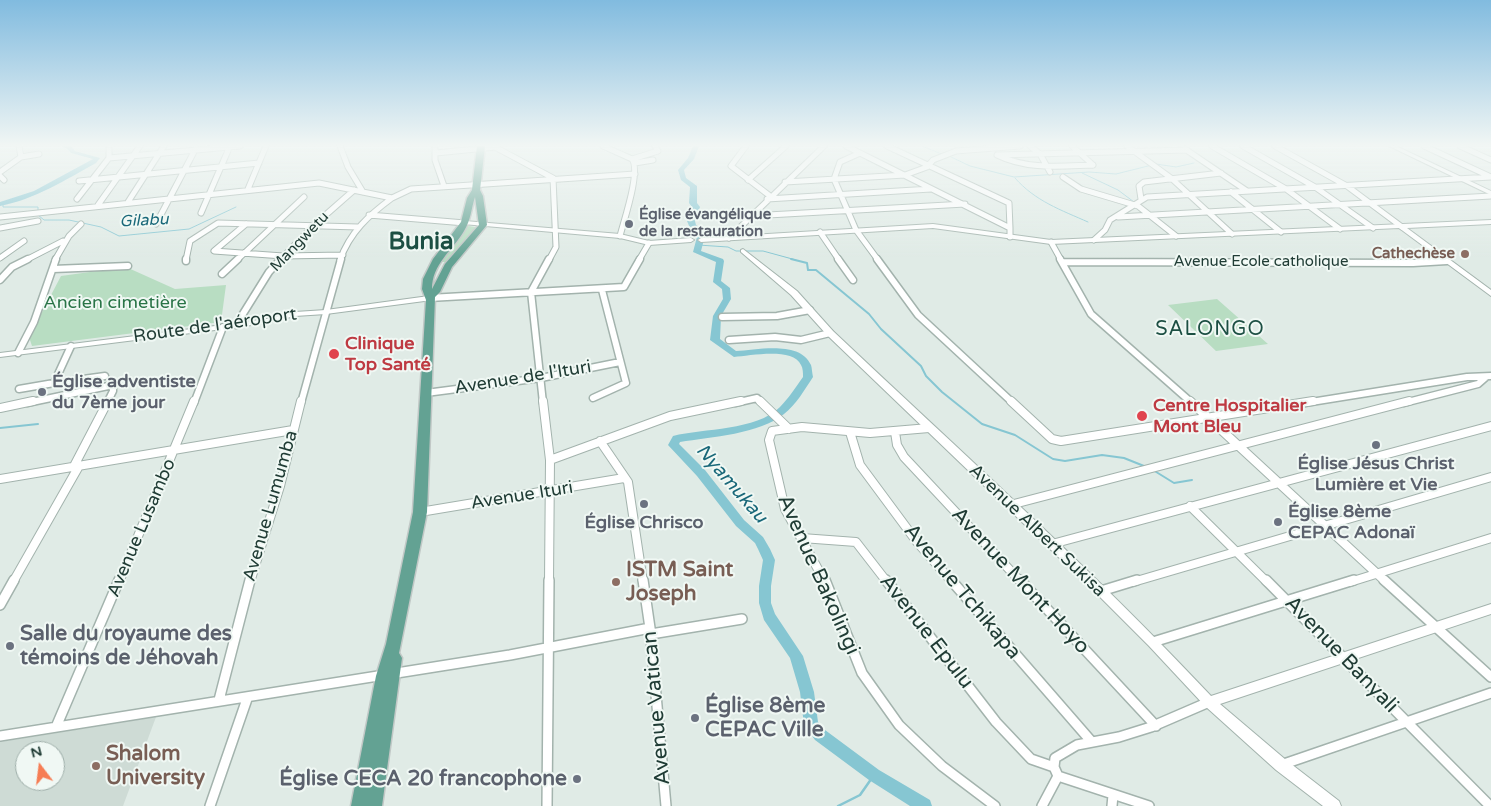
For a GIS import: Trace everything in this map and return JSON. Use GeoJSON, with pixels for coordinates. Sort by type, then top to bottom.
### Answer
{"type":"FeatureCollection","features":[{"type":"Feature","properties":{"kind":"main road"},"geometry":{"type":"LineString","coordinates":[[360,806],[420,512],[422,440],[426,393],[428,278],[465,223],[470,196],[476,186]]}},
{"type":"Feature","properties":{"kind":"main road"},"geometry":{"type":"LineString","coordinates":[[429,298],[435,292],[448,266],[483,225],[476,186]]}},
{"type":"Feature","properties":{"kind":"main road"},"geometry":{"type":"LineString","coordinates":[[435,265],[448,266]]}},
{"type":"Feature","properties":{"kind":"main road"},"geometry":{"type":"LineString","coordinates":[[373,806],[388,675]]}},
{"type":"Feature","properties":{"kind":"street"},"geometry":{"type":"LineString","coordinates":[[78,199],[88,184]]}},
{"type":"Feature","properties":{"kind":"street"},"geometry":{"type":"LineString","coordinates":[[98,205],[113,184]]}},
{"type":"Feature","properties":{"kind":"street"},"geometry":{"type":"LineString","coordinates":[[128,202],[139,184]]}},
{"type":"Feature","properties":{"kind":"street"},"geometry":{"type":"LineString","coordinates":[[156,224],[177,184]]}},
{"type":"Feature","properties":{"kind":"street"},"geometry":{"type":"LineString","coordinates":[[201,213],[213,184]]}},
{"type":"Feature","properties":{"kind":"street"},"geometry":{"type":"LineString","coordinates":[[248,189],[250,184]]}},
{"type":"Feature","properties":{"kind":"street"},"geometry":{"type":"LineString","coordinates":[[0,217],[209,193],[312,184]]}},
{"type":"Feature","properties":{"kind":"street"},"geometry":{"type":"LineString","coordinates":[[322,184],[392,198]]}},
{"type":"Feature","properties":{"kind":"street"},"geometry":{"type":"LineString","coordinates":[[358,184],[363,192]]}},
{"type":"Feature","properties":{"kind":"street","name":"Avenue Lumumba"},"geometry":{"type":"LineString","coordinates":[[219,700],[259,548],[280,486],[293,430],[326,312],[343,255],[358,227],[392,198],[411,189],[499,184]]}},
{"type":"Feature","properties":{"kind":"street"},"geometry":{"type":"LineString","coordinates":[[546,806],[550,646],[548,492],[550,460],[530,292],[556,247],[553,184]]}},
{"type":"Feature","properties":{"kind":"street"},"geometry":{"type":"LineString","coordinates":[[620,236],[633,184]]}},
{"type":"Feature","properties":{"kind":"street"},"geometry":{"type":"LineString","coordinates":[[752,184],[768,198],[934,189]]}},
{"type":"Feature","properties":{"kind":"street"},"geometry":{"type":"LineString","coordinates":[[729,238],[783,184]]}},
{"type":"Feature","properties":{"kind":"street"},"geometry":{"type":"LineString","coordinates":[[836,184],[856,230],[930,328],[1052,438],[1061,441],[1467,377],[1489,376]]}},
{"type":"Feature","properties":{"kind":"street"},"geometry":{"type":"LineString","coordinates":[[923,184],[1010,228]]}},
{"type":"Feature","properties":{"kind":"street"},"geometry":{"type":"LineString","coordinates":[[967,184],[1009,203],[1010,237]]}},
{"type":"Feature","properties":{"kind":"street"},"geometry":{"type":"LineString","coordinates":[[1073,184],[1083,190],[1134,205],[1176,236]]}},
{"type":"Feature","properties":{"kind":"street"},"geometry":{"type":"LineString","coordinates":[[1142,184],[1138,187],[1142,199]]}},
{"type":"Feature","properties":{"kind":"street"},"geometry":{"type":"LineString","coordinates":[[1177,184],[1232,234]]}},
{"type":"Feature","properties":{"kind":"street"},"geometry":{"type":"LineString","coordinates":[[1236,184],[1247,191]]}},
{"type":"Feature","properties":{"kind":"street"},"geometry":{"type":"LineString","coordinates":[[1277,184],[1340,229]]}},
{"type":"Feature","properties":{"kind":"street"},"geometry":{"type":"LineString","coordinates":[[1307,184],[1373,228]]}},
{"type":"Feature","properties":{"kind":"street"},"geometry":{"type":"LineString","coordinates":[[1343,184],[1491,294]]}},
{"type":"Feature","properties":{"kind":"street"},"geometry":{"type":"LineString","coordinates":[[1094,240],[1105,230],[1110,220],[1142,199],[1189,194],[1394,184]]}},
{"type":"Feature","properties":{"kind":"street"},"geometry":{"type":"LineString","coordinates":[[1472,184],[1491,194]]}},
{"type":"Feature","properties":{"kind":"street","name":"Mangwetu"},"geometry":{"type":"LineString","coordinates":[[236,325],[261,288],[269,272],[313,226],[354,190]]}},
{"type":"Feature","properties":{"kind":"street"},"geometry":{"type":"LineString","coordinates":[[1232,192],[1281,232]]}},
{"type":"Feature","properties":{"kind":"street"},"geometry":{"type":"LineString","coordinates":[[1117,217],[1370,203],[1491,194]]}},
{"type":"Feature","properties":{"kind":"street"},"geometry":{"type":"LineString","coordinates":[[222,274],[246,254],[273,225],[304,197]]}},
{"type":"Feature","properties":{"kind":"street"},"geometry":{"type":"LineString","coordinates":[[750,216],[965,204]]}},
{"type":"Feature","properties":{"kind":"street"},"geometry":{"type":"LineString","coordinates":[[0,227],[8,216]]}},
{"type":"Feature","properties":{"kind":"street"},"geometry":{"type":"LineString","coordinates":[[369,216],[620,236],[649,243],[691,240]]}},
{"type":"Feature","properties":{"kind":"street"},"geometry":{"type":"LineString","coordinates":[[0,227],[38,222]]}},
{"type":"Feature","properties":{"kind":"street"},"geometry":{"type":"LineString","coordinates":[[704,239],[945,226],[1051,242],[1491,222]]}},
{"type":"Feature","properties":{"kind":"street"},"geometry":{"type":"LineString","coordinates":[[0,280],[12,266],[63,240],[81,224]]}},
{"type":"Feature","properties":{"kind":"street"},"geometry":{"type":"LineString","coordinates":[[186,261],[190,241],[212,224],[358,227]]}},
{"type":"Feature","properties":{"kind":"street"},"geometry":{"type":"LineString","coordinates":[[246,224],[214,251],[283,256],[343,255]]}},
{"type":"Feature","properties":{"kind":"street"},"geometry":{"type":"LineString","coordinates":[[820,232],[854,280]]}},
{"type":"Feature","properties":{"kind":"street","name":"Avenue Albert Sukisa"},"geometry":{"type":"LineString","coordinates":[[729,238],[794,293],[830,333],[1153,642],[1209,702],[1281,765],[1334,806]]}},
{"type":"Feature","properties":{"kind":"street"},"geometry":{"type":"LineString","coordinates":[[18,353],[63,240]]}},
{"type":"Feature","properties":{"kind":"street"},"geometry":{"type":"LineString","coordinates":[[0,258],[24,241]]}},
{"type":"Feature","properties":{"kind":"street"},"geometry":{"type":"LineString","coordinates":[[1051,242],[1091,314],[1207,418],[1239,444],[1277,483],[1491,678]]}},
{"type":"Feature","properties":{"kind":"street"},"geometry":{"type":"LineString","coordinates":[[429,298],[602,290],[624,287],[649,243]]}},
{"type":"Feature","properties":{"kind":"street"},"geometry":{"type":"LineString","coordinates":[[1397,263],[1438,254]]}},
{"type":"Feature","properties":{"kind":"street","name":"Avenue Ecole catholique"},"geometry":{"type":"LineString","coordinates":[[1062,262],[1290,261],[1397,263],[1447,261]]}},
{"type":"Feature","properties":{"kind":"street"},"geometry":{"type":"LineString","coordinates":[[53,269],[128,266]]}},
{"type":"Feature","properties":{"kind":"street"},"geometry":{"type":"LineString","coordinates":[[593,398],[626,383],[602,290]]}},
{"type":"Feature","properties":{"kind":"street","name":"Route de l'aéroport"},"geometry":{"type":"LineString","coordinates":[[0,356],[266,321],[295,314],[326,312],[429,298]]}},
{"type":"Feature","properties":{"kind":"street"},"geometry":{"type":"LineString","coordinates":[[722,317],[777,316],[810,310]]}},
{"type":"Feature","properties":{"kind":"street","name":"Avenue Lusambo"},"geometry":{"type":"LineString","coordinates":[[56,727],[176,450],[223,327]]}},
{"type":"Feature","properties":{"kind":"street"},"geometry":{"type":"LineString","coordinates":[[729,340],[774,337],[801,340],[830,333]]}},
{"type":"Feature","properties":{"kind":"street"},"geometry":{"type":"LineString","coordinates":[[54,383],[70,346]]}},
{"type":"Feature","properties":{"kind":"street","name":"Avenue de l'Ituri"},"geometry":{"type":"LineString","coordinates":[[426,393],[541,378],[620,362]]}},
{"type":"Feature","properties":{"kind":"street"},"geometry":{"type":"LineString","coordinates":[[19,389],[105,376]]}},
{"type":"Feature","properties":{"kind":"street"},"geometry":{"type":"LineString","coordinates":[[1010,505],[1239,444],[1478,384],[1489,376]]}},
{"type":"Feature","properties":{"kind":"street"},"geometry":{"type":"LineString","coordinates":[[0,408],[113,385],[113,391],[76,466],[0,605]]}},
{"type":"Feature","properties":{"kind":"street"},"geometry":{"type":"LineString","coordinates":[[550,460],[681,413],[757,398],[786,426],[850,432],[895,432],[929,428]]}},
{"type":"Feature","properties":{"kind":"street","name":"Avenue Bakolingi"},"geometry":{"type":"LineString","coordinates":[[786,426],[772,431],[769,440],[781,499],[821,571],[862,674],[899,725],[942,766],[995,806]]}},
{"type":"Feature","properties":{"kind":"street"},"geometry":{"type":"LineString","coordinates":[[1052,544],[1491,426]]}},
{"type":"Feature","properties":{"kind":"street"},"geometry":{"type":"LineString","coordinates":[[0,479],[293,430]]}},
{"type":"Feature","properties":{"kind":"street","name":"Avenue Tchikapa"},"geometry":{"type":"LineString","coordinates":[[850,432],[860,465],[917,542],[1091,741]]}},
{"type":"Feature","properties":{"kind":"street","name":"Avenue Mont Hoyo"},"geometry":{"type":"LineString","coordinates":[[895,432],[896,446],[923,477],[1156,726]]}},
{"type":"Feature","properties":{"kind":"street","name":"Avenue Vatican"},"geometry":{"type":"LineString","coordinates":[[600,441],[628,482],[651,631],[666,806]]}},
{"type":"Feature","properties":{"kind":"street"},"geometry":{"type":"LineString","coordinates":[[1100,591],[1491,477]]}},
{"type":"Feature","properties":{"kind":"street","name":"Avenue Ituri"},"geometry":{"type":"LineString","coordinates":[[420,512],[624,478]]}},
{"type":"Feature","properties":{"kind":"street","name":"Avenue Banyali"},"geometry":{"type":"LineString","coordinates":[[1190,506],[1490,806]]}},
{"type":"Feature","properties":{"kind":"street","name":"Avenue Epulu"},"geometry":{"type":"LineString","coordinates":[[802,538],[856,542],[996,722],[1031,759],[1112,800],[1149,806]]}},
{"type":"Feature","properties":{"kind":"street"},"geometry":{"type":"LineString","coordinates":[[1153,642],[1289,603],[1376,573],[1491,538]]}},
{"type":"Feature","properties":{"kind":"street"},"geometry":{"type":"LineString","coordinates":[[1042,806],[1056,772],[1055,758],[1061,752],[1091,741],[1119,737],[1156,726],[1209,702],[1491,609]]}},
{"type":"Feature","properties":{"kind":"street"},"geometry":{"type":"LineString","coordinates":[[0,736],[219,700],[247,698],[388,675],[550,646],[742,619]]}},
{"type":"Feature","properties":{"kind":"street"},"geometry":{"type":"LineString","coordinates":[[1281,765],[1491,693]]}},
{"type":"Feature","properties":{"kind":"street"},"geometry":{"type":"LineString","coordinates":[[210,806],[247,698]]}},
{"type":"Feature","properties":{"kind":"shaded area","name":"Shalom University"},"geometry":{"type":"Polygon","coordinates":[[[156,717],[123,806],[0,806],[0,742],[156,717]]]}},
{"type":"Feature","properties":{"kind":"green space"},"geometry":{"type":"Polygon","coordinates":[[[465,227],[475,227],[475,229],[447,262],[440,262],[465,227]]]}},
{"type":"Feature","properties":{"kind":"green space","name":"Ancien cimetière"},"geometry":{"type":"Polygon","coordinates":[[[126,267],[175,289],[226,285],[221,322],[32,346],[29,337],[61,276],[126,267]]]}},
{"type":"Feature","properties":{"kind":"green space"},"geometry":{"type":"Polygon","coordinates":[[[1217,299],[1268,344],[1216,351],[1168,305],[1217,299]]]}},
{"type":"Feature","properties":{"kind":"waterway"},"geometry":{"type":"LineString","coordinates":[[0,204],[25,198],[55,184]]}},
{"type":"Feature","properties":{"kind":"waterway","name":"Nyamukau"},"geometry":{"type":"LineString","coordinates":[[690,184],[694,186],[693,203],[696,207],[691,221],[693,226],[702,232],[697,252],[720,261],[717,282],[726,288],[727,299],[717,316],[715,340],[734,354],[769,351],[792,353],[800,357],[806,365],[808,377],[783,410],[772,418],[740,429],[677,439],[673,445],[701,473],[740,523],[759,540],[764,549],[769,560],[765,586],[765,603],[769,616],[796,656],[807,692],[811,725],[820,735],[874,775],[924,806]]}},
{"type":"Feature","properties":{"kind":"waterway"},"geometry":{"type":"LineString","coordinates":[[1021,184],[1040,199],[1088,222]]}},
{"type":"Feature","properties":{"kind":"waterway"},"geometry":{"type":"LineString","coordinates":[[1104,184],[1118,190],[1134,202]]}},
{"type":"Feature","properties":{"kind":"waterway","name":"Gilabu"},"geometry":{"type":"LineString","coordinates":[[3,204],[3,207],[38,207],[38,215],[44,220],[69,220],[101,227],[119,236],[189,229],[236,207]]}},
{"type":"Feature","properties":{"kind":"waterway"},"geometry":{"type":"LineString","coordinates":[[698,245],[728,247],[736,251],[763,251],[796,260]]}},
{"type":"Feature","properties":{"kind":"waterway"},"geometry":{"type":"LineString","coordinates":[[791,259],[807,263],[808,270],[816,270],[869,314],[881,329],[921,366],[926,376],[942,392],[982,424],[1015,435],[1053,459],[1065,461],[1102,455],[1124,458],[1144,466]]}},
{"type":"Feature","properties":{"kind":"waterway"},"geometry":{"type":"LineString","coordinates":[[0,428],[38,424]]}},
{"type":"Feature","properties":{"kind":"waterway"},"geometry":{"type":"LineString","coordinates":[[1153,470],[1174,483],[1192,480]]}},
{"type":"Feature","properties":{"kind":"waterway"},"geometry":{"type":"LineString","coordinates":[[838,806],[860,795],[874,775]]}},
{"type":"Feature","properties":{"kind":"place","name":"Église évangélique de la restauration"},"geometry":{"type":"Point","coordinates":[629,224]}},
{"type":"Feature","properties":{"kind":"place","name":"Cathechèse"},"geometry":{"type":"Point","coordinates":[1465,254]}},
{"type":"Feature","properties":{"kind":"place","name":"Clinique Top Santé"},"geometry":{"type":"Point","coordinates":[334,354]}},
{"type":"Feature","properties":{"kind":"place","name":"Église adventiste du 7ème jour"},"geometry":{"type":"Point","coordinates":[42,392]}},
{"type":"Feature","properties":{"kind":"place","name":"Centre Hospitalier Mont Bleu"},"geometry":{"type":"Point","coordinates":[1142,416]}},
{"type":"Feature","properties":{"kind":"place","name":"Église Jésus Christ Lumière et Vie"},"geometry":{"type":"Point","coordinates":[1376,445]}},
{"type":"Feature","properties":{"kind":"place","name":"Église Chrisco"},"geometry":{"type":"Point","coordinates":[644,504]}},
{"type":"Feature","properties":{"kind":"place","name":"Église 8ème CEPAC Adonaï"},"geometry":{"type":"Point","coordinates":[1278,522]}},
{"type":"Feature","properties":{"kind":"place","name":"ISTM Saint Joseph"},"geometry":{"type":"Point","coordinates":[616,582]}},
{"type":"Feature","properties":{"kind":"place","name":"Salle du royaume des témoins de Jéhovah"},"geometry":{"type":"Point","coordinates":[10,646]}},
{"type":"Feature","properties":{"kind":"place","name":"Église 8ème CEPAC Ville"},"geometry":{"type":"Point","coordinates":[695,718]}},
{"type":"Feature","properties":{"kind":"place","name":"Shalom University"},"geometry":{"type":"Point","coordinates":[96,766]}},
{"type":"Feature","properties":{"kind":"place","name":"Église CECA 20 francophone"},"geometry":{"type":"Point","coordinates":[577,779]}},
{"type":"Feature","properties":{"kind":"district","name":"Bunia"},"geometry":{"type":"Point","coordinates":[421,243]}},
{"type":"Feature","properties":{"kind":"district","name":"SALONGO"},"geometry":{"type":"Point","coordinates":[1210,330]}}]}
